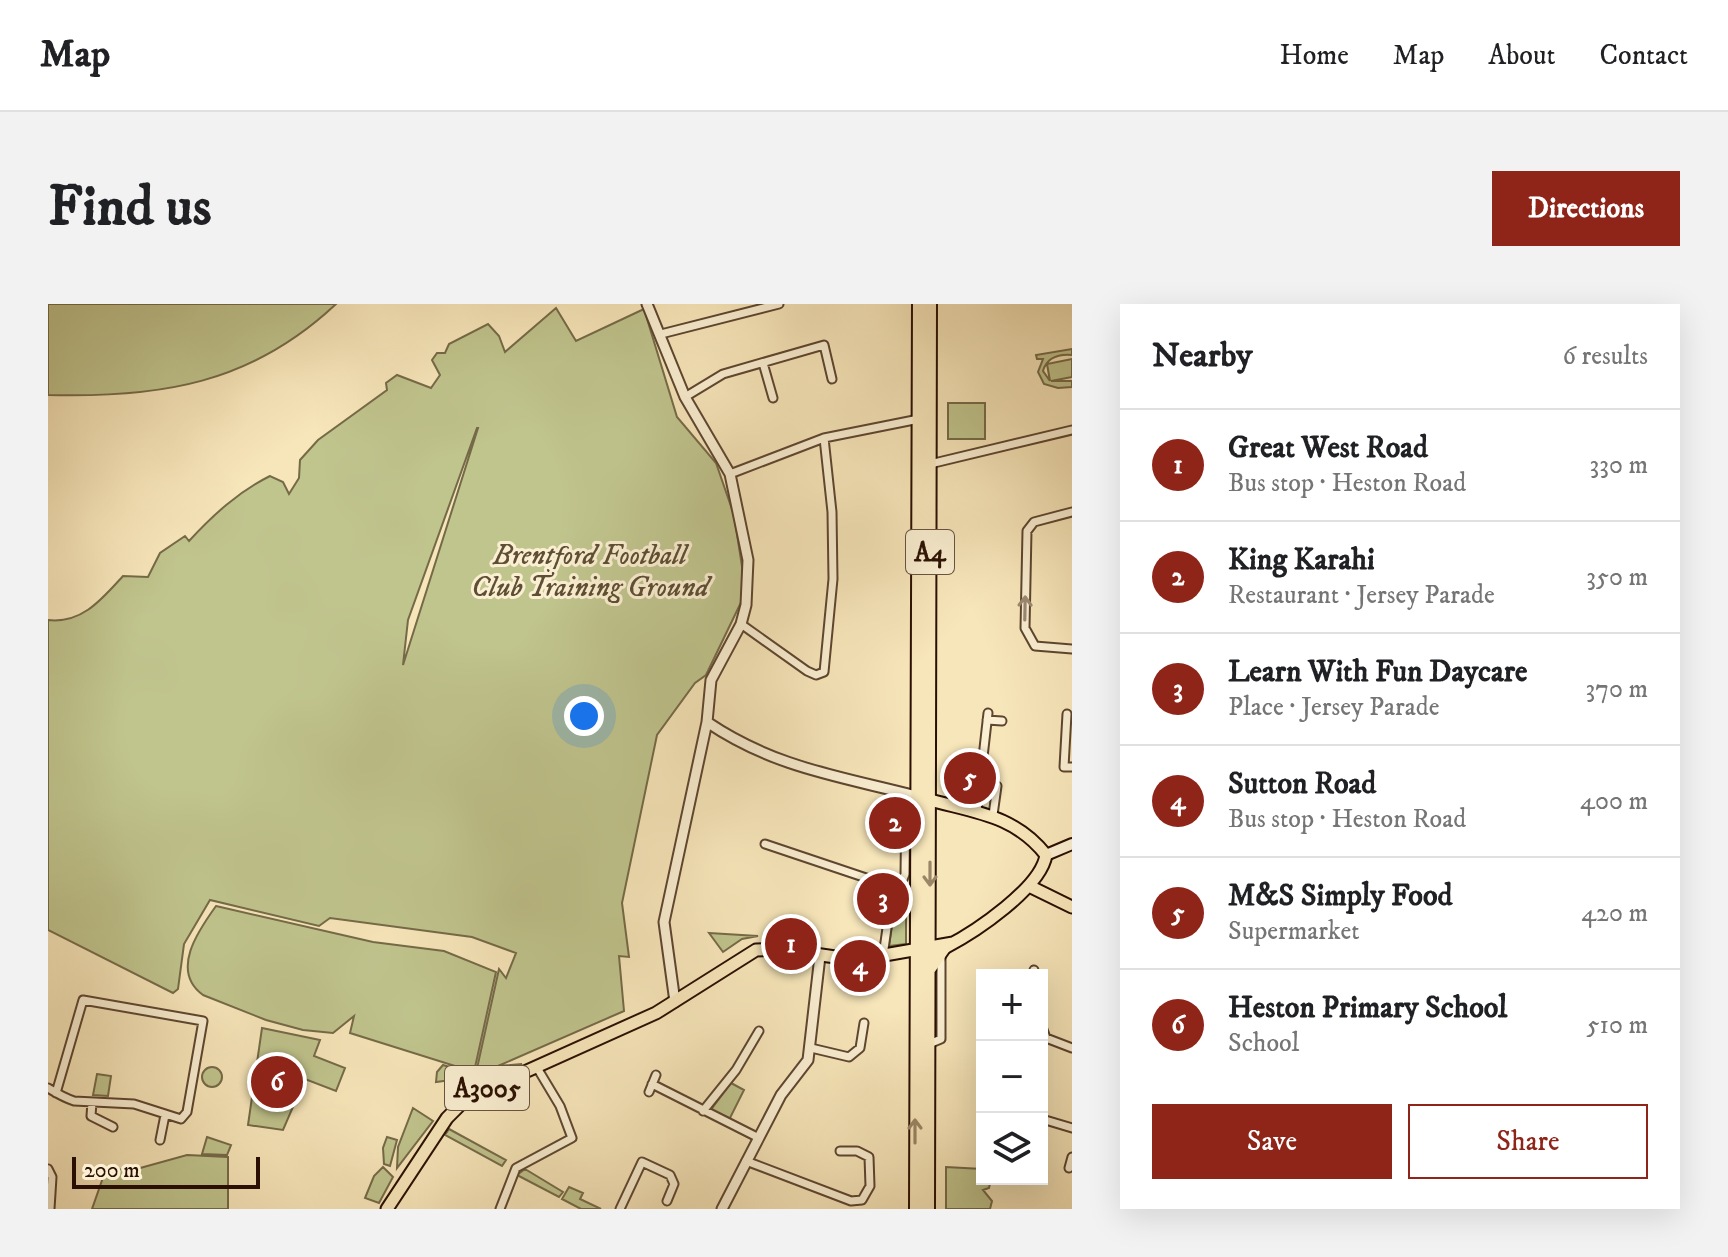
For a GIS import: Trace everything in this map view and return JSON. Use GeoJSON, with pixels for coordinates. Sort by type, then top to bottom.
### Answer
{"type":"FeatureCollection","features":[{"type":"Feature","properties":{"kind":"highway","name":"A4"},"geometry":{"type":"LineString","coordinates":[[916,1209],[930,820],[920,797],[919,304]]}},
{"type":"Feature","properties":{"kind":"highway","name":"A4"},"geometry":{"type":"LineString","coordinates":[[928,1209],[932,1044],[928,971],[913,859],[920,797],[930,464],[930,304]]}},
{"type":"Feature","properties":{"kind":"highway"},"geometry":{"type":"LineString","coordinates":[[928,971],[946,948]]}},
{"type":"Feature","properties":{"kind":"main road"},"geometry":{"type":"LineString","coordinates":[[920,797],[977,810],[1014,824],[1046,855],[1072,844]]}},
{"type":"Feature","properties":{"kind":"main road"},"geometry":{"type":"LineString","coordinates":[[930,820],[940,812],[962,808]]}},
{"type":"Feature","properties":{"kind":"main road","name":"A3005"},"geometry":{"type":"LineString","coordinates":[[387,1209],[401,1183],[458,1105],[477,1092],[675,1002],[756,950],[780,949],[856,960],[946,948],[977,930],[1029,886],[1041,870],[1046,855]]}},
{"type":"Feature","properties":{"kind":"main road"},"geometry":{"type":"LineString","coordinates":[[1029,886],[1072,907]]}},
{"type":"Feature","properties":{"kind":"street"},"geometry":{"type":"LineString","coordinates":[[647,304],[685,397],[730,474],[748,560],[748,594],[741,624],[711,680],[707,722],[665,911],[666,946],[675,1002]]}},
{"type":"Feature","properties":{"kind":"street"},"geometry":{"type":"LineString","coordinates":[[661,334],[779,304]]}},
{"type":"Feature","properties":{"kind":"street"},"geometry":{"type":"LineString","coordinates":[[685,397],[723,374],[824,345],[832,379]]}},
{"type":"Feature","properties":{"kind":"street"},"geometry":{"type":"LineString","coordinates":[[763,363],[773,398]]}},
{"type":"Feature","properties":{"kind":"street"},"geometry":{"type":"LineString","coordinates":[[730,474],[824,438],[921,419]]}},
{"type":"Feature","properties":{"kind":"street"},"geometry":{"type":"LineString","coordinates":[[930,464],[1072,430]]}},
{"type":"Feature","properties":{"kind":"street"},"geometry":{"type":"LineString","coordinates":[[741,624],[807,671],[816,675],[824,672],[833,579],[832,512],[824,438]]}},
{"type":"Feature","properties":{"kind":"street"},"geometry":{"type":"LineString","coordinates":[[1072,512],[1034,522],[1027,531],[1025,628],[1035,646],[1072,649]]}},
{"type":"Feature","properties":{"kind":"street"},"geometry":{"type":"LineString","coordinates":[[1067,714],[1064,767],[1072,767]]}},
{"type":"Feature","properties":{"kind":"street"},"geometry":{"type":"LineString","coordinates":[[977,810],[987,716],[1002,721]]}},
{"type":"Feature","properties":{"kind":"street"},"geometry":{"type":"LineString","coordinates":[[707,722],[734,742],[775,760],[848,782],[920,797]]}},
{"type":"Feature","properties":{"kind":"street"},"geometry":{"type":"LineString","coordinates":[[993,815],[997,786]]}},
{"type":"Feature","properties":{"kind":"street"},"geometry":{"type":"LineString","coordinates":[[765,844],[899,889]]}},
{"type":"Feature","properties":{"kind":"street"},"geometry":{"type":"LineString","coordinates":[[883,956],[888,921],[913,859]]}},
{"type":"Feature","properties":{"kind":"street"},"geometry":{"type":"LineString","coordinates":[[932,1044],[941,1039],[946,948]]}},
{"type":"Feature","properties":{"kind":"street"},"geometry":{"type":"LineString","coordinates":[[722,1209],[781,1095],[807,1063],[820,956]]}},
{"type":"Feature","properties":{"kind":"street"},"geometry":{"type":"LineString","coordinates":[[83,1000],[203,1021],[187,1112],[181,1119],[134,1104],[74,1101],[52,1091],[83,1000]]}},
{"type":"Feature","properties":{"kind":"street"},"geometry":{"type":"LineString","coordinates":[[811,1048],[849,1057],[862,1043],[864,1023]]}},
{"type":"Feature","properties":{"kind":"street"},"geometry":{"type":"LineString","coordinates":[[703,1111],[736,1070],[759,1031]]}},
{"type":"Feature","properties":{"kind":"street"},"geometry":{"type":"LineString","coordinates":[[1048,1039],[1072,1048]]}},
{"type":"Feature","properties":{"kind":"street"},"geometry":{"type":"LineString","coordinates":[[500,1209],[516,1168],[572,1138],[560,1106],[536,1066]]}},
{"type":"Feature","properties":{"kind":"street"},"geometry":{"type":"LineString","coordinates":[[656,1075],[651,1088],[678,1094],[703,1111],[759,1138]]}},
{"type":"Feature","properties":{"kind":"street"},"geometry":{"type":"LineString","coordinates":[[92,1102],[91,1116],[113,1127]]}},
{"type":"Feature","properties":{"kind":"street"},"geometry":{"type":"LineString","coordinates":[[160,1140],[165,1115]]}},
{"type":"Feature","properties":{"kind":"street"},"geometry":{"type":"LineString","coordinates":[[1048,1121],[1072,1128]]}},
{"type":"Feature","properties":{"kind":"street"},"geometry":{"type":"LineString","coordinates":[[840,1151],[857,1151],[869,1157],[870,1186],[862,1200]]}},
{"type":"Feature","properties":{"kind":"street"},"geometry":{"type":"LineString","coordinates":[[1069,1168],[1072,1157]]}},
{"type":"Feature","properties":{"kind":"street"},"geometry":{"type":"LineString","coordinates":[[746,1161],[851,1201],[862,1200]]}},
{"type":"Feature","properties":{"kind":"street"},"geometry":{"type":"LineString","coordinates":[[620,1209],[642,1162],[670,1175],[674,1184],[667,1201]]}},
{"type":"Feature","properties":{"kind":"street"},"geometry":{"type":"LineString","coordinates":[[48,1169],[52,1177],[50,1209]]}},
{"type":"Feature","properties":{"kind":"street"},"geometry":{"type":"LineString","coordinates":[[862,1200],[867,1209]]}},
{"type":"Feature","properties":{"kind":"green space"},"geometry":{"type":"Polygon","coordinates":[[[48,304],[336,304],[304,331],[271,352],[237,369],[202,381],[128,393],[48,395],[48,304]]]}},
{"type":"Feature","properties":{"kind":"green space","name":"Brentford Football Club Training Ground"},"geometry":{"type":"Polygon","coordinates":[[[556,308],[576,341],[644,309],[677,417],[716,463],[734,515],[746,592],[706,675],[695,683],[657,735],[622,903],[629,957],[619,956],[624,1011],[498,1066],[522,1064],[460,1091],[458,1079],[436,1082],[437,1072],[443,1065],[476,1073],[499,969],[506,978],[516,953],[472,937],[330,918],[319,926],[210,900],[184,944],[178,989],[173,993],[48,930],[48,620],[81,614],[99,601],[123,576],[148,577],[160,553],[185,536],[189,541],[226,505],[270,476],[283,482],[289,494],[299,478],[300,460],[318,440],[387,390],[386,383],[397,375],[431,388],[440,375],[432,360],[437,353],[445,353],[449,344],[488,324],[499,336],[505,352],[556,308]],[[478,428],[408,620],[403,665],[478,428]]]}},
{"type":"Feature","properties":{"kind":"green space"},"geometry":{"type":"Polygon","coordinates":[[[1072,349],[1072,355],[1054,357],[1047,362],[1043,371],[1050,381],[1047,364],[1072,359],[1072,377],[1051,381],[1072,381],[1072,387],[1058,388],[1044,384],[1038,372],[1043,359],[1037,359],[1036,355],[1072,349]]]}},
{"type":"Feature","properties":{"kind":"green space"},"geometry":{"type":"Polygon","coordinates":[[[948,403],[985,403],[985,439],[948,439],[948,403]]]}},
{"type":"Feature","properties":{"kind":"green space"},"geometry":{"type":"Polygon","coordinates":[[[906,891],[906,944],[889,946],[894,911],[906,891]]]}},
{"type":"Feature","properties":{"kind":"green space"},"geometry":{"type":"Polygon","coordinates":[[[216,906],[373,942],[444,951],[496,972],[474,1072],[350,1033],[354,1016],[333,1033],[303,1030],[266,1020],[203,995],[193,985],[188,963],[195,939],[216,906]]]}},
{"type":"Feature","properties":{"kind":"green space"},"geometry":{"type":"Polygon","coordinates":[[[709,933],[758,936],[742,939],[723,952],[709,933]]]}},
{"type":"Feature","properties":{"kind":"green space"},"geometry":{"type":"Polygon","coordinates":[[[262,1028],[320,1040],[314,1056],[345,1068],[336,1091],[305,1079],[283,1130],[248,1125],[262,1028]]]}},
{"type":"Feature","properties":{"kind":"green space"},"geometry":{"type":"Polygon","coordinates":[[[212,1067],[219,1070],[222,1077],[219,1084],[212,1087],[205,1084],[202,1077],[205,1070],[212,1067]]]}},
{"type":"Feature","properties":{"kind":"green space"},"geometry":{"type":"Polygon","coordinates":[[[97,1074],[111,1076],[108,1096],[93,1095],[97,1074]]]}},
{"type":"Feature","properties":{"kind":"green space"},"geometry":{"type":"Polygon","coordinates":[[[731,1083],[744,1090],[729,1120],[710,1111],[731,1083]]]}},
{"type":"Feature","properties":{"kind":"green space"},"geometry":{"type":"Polygon","coordinates":[[[413,1108],[433,1121],[397,1168],[398,1147],[413,1108]]]}},
{"type":"Feature","properties":{"kind":"green space"},"geometry":{"type":"Polygon","coordinates":[[[449,1129],[506,1160],[502,1166],[445,1135],[449,1129]]]}},
{"type":"Feature","properties":{"kind":"green space"},"geometry":{"type":"Polygon","coordinates":[[[207,1137],[231,1145],[227,1155],[202,1154],[207,1137]]]}},
{"type":"Feature","properties":{"kind":"green space"},"geometry":{"type":"Polygon","coordinates":[[[387,1137],[397,1140],[390,1166],[384,1164],[383,1148],[387,1137]]]}},
{"type":"Feature","properties":{"kind":"green space"},"geometry":{"type":"Polygon","coordinates":[[[187,1155],[228,1157],[228,1209],[92,1209],[106,1169],[133,1170],[187,1155]]]}},
{"type":"Feature","properties":{"kind":"green space"},"geometry":{"type":"Polygon","coordinates":[[[383,1167],[393,1177],[379,1203],[365,1198],[374,1176],[383,1167]]]}},
{"type":"Feature","properties":{"kind":"green space"},"geometry":{"type":"Polygon","coordinates":[[[946,1167],[976,1169],[976,1185],[990,1185],[983,1190],[992,1201],[990,1209],[946,1209],[946,1167]]]}},
{"type":"Feature","properties":{"kind":"green space"},"geometry":{"type":"Polygon","coordinates":[[[525,1169],[563,1192],[559,1197],[517,1175],[525,1169]]]}},
{"type":"Feature","properties":{"kind":"green space"},"geometry":{"type":"Polygon","coordinates":[[[569,1187],[583,1193],[580,1199],[601,1209],[581,1209],[562,1199],[569,1187]]]}},
{"type":"Feature","properties":{"kind":"place","name":"M&S Simply Food"},"geometry":{"type":"Point","coordinates":[970,778]}},
{"type":"Feature","properties":{"kind":"place","name":"King Karahi"},"geometry":{"type":"Point","coordinates":[895,823]}},
{"type":"Feature","properties":{"kind":"place","name":"Learn With Fun Daycare"},"geometry":{"type":"Point","coordinates":[883,899]}},
{"type":"Feature","properties":{"kind":"place","name":"Great West Road"},"geometry":{"type":"Point","coordinates":[791,944]}},
{"type":"Feature","properties":{"kind":"place","name":"Sutton Road"},"geometry":{"type":"Point","coordinates":[860,966]}},
{"type":"Feature","properties":{"kind":"place","name":"Heston Primary School"},"geometry":{"type":"Point","coordinates":[277,1082]}}]}
